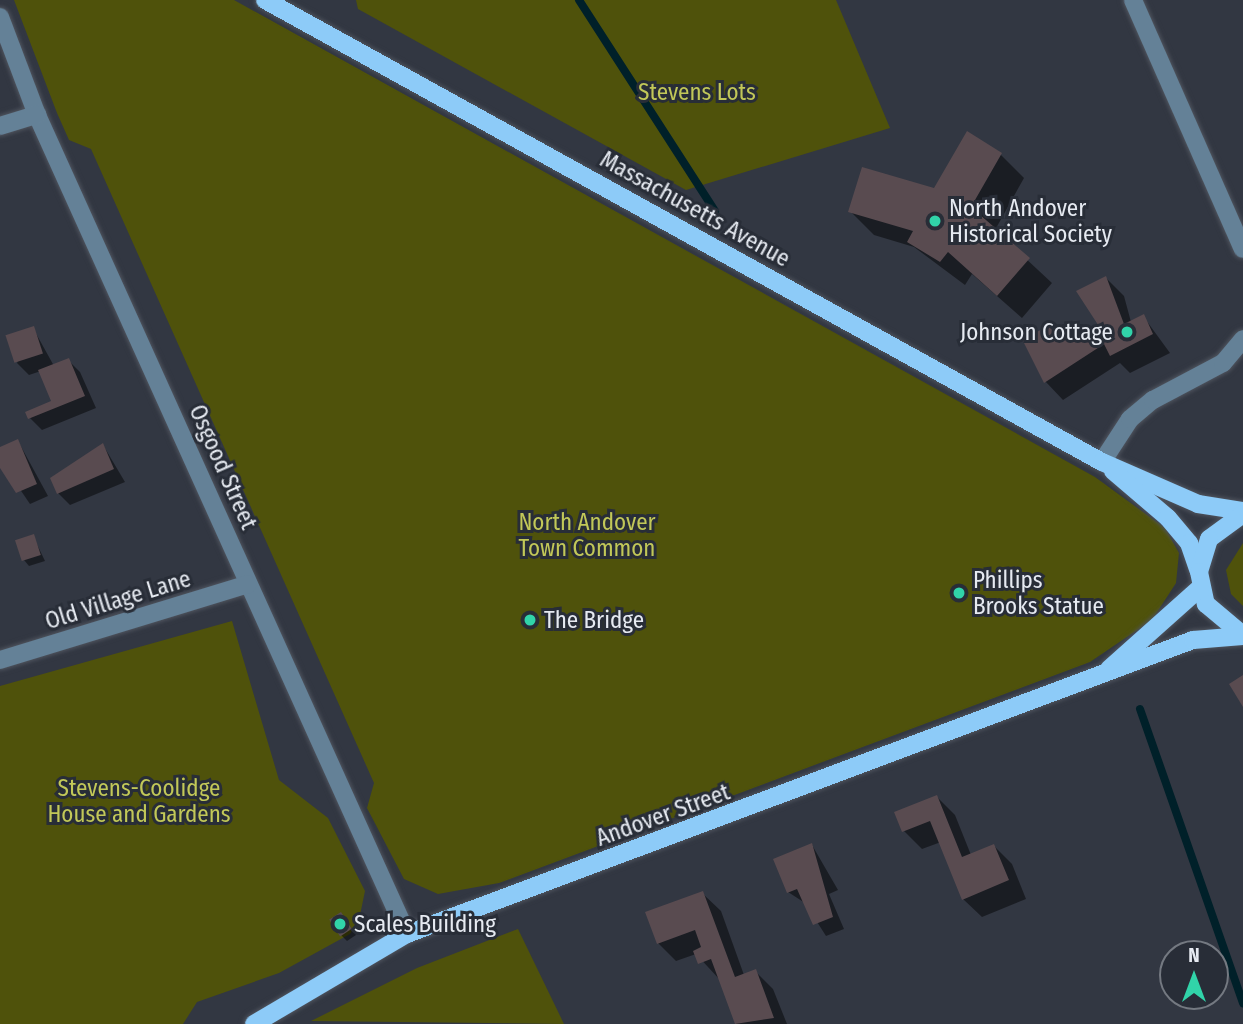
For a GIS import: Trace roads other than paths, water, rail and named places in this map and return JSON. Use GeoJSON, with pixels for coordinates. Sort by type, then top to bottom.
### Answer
{"type":"FeatureCollection","features":[{"type":"Feature","properties":{"kind":"main road","name":"Massachusetts Avenue"},"geometry":{"type":"LineString","coordinates":[[265,0],[1102,462],[1198,504],[1243,512]]}},
{"type":"Feature","properties":{"kind":"main road","name":"Massachusetts Avenue"},"geometry":{"type":"LineString","coordinates":[[1102,462],[1168,518],[1189,543],[1200,580],[1216,618],[1243,636]]}},
{"type":"Feature","properties":{"kind":"main road"},"geometry":{"type":"LineString","coordinates":[[1200,580],[1209,539],[1243,512]]}},
{"type":"Feature","properties":{"kind":"main road","name":"Andover Street"},"geometry":{"type":"LineString","coordinates":[[1101,675],[1200,580]]}},
{"type":"Feature","properties":{"kind":"main road","name":"Andover Street"},"geometry":{"type":"LineString","coordinates":[[254,1024],[279,1016],[407,934],[1193,640],[1243,636]]}},
{"type":"Feature","properties":{"kind":"street"},"geometry":{"type":"LineString","coordinates":[[1133,0],[1243,249]]}},
{"type":"Feature","properties":{"kind":"street","name":"Osgood Street"},"geometry":{"type":"LineString","coordinates":[[0,17],[37,115],[407,934]]}},
{"type":"Feature","properties":{"kind":"street"},"geometry":{"type":"LineString","coordinates":[[0,126],[37,115]]}},
{"type":"Feature","properties":{"kind":"street"},"geometry":{"type":"LineString","coordinates":[[1102,462],[1130,419],[1153,400],[1223,363],[1243,339]]}},
{"type":"Feature","properties":{"kind":"street","name":"Old Village Lane"},"geometry":{"type":"LineString","coordinates":[[0,660],[248,584]]}},
{"type":"Feature","properties":{"kind":"waterway"},"geometry":{"type":"LineString","coordinates":[[579,0],[715,211]]}},
{"type":"Feature","properties":{"kind":"waterway"},"geometry":{"type":"LineString","coordinates":[[1140,709],[1243,1003]]}},
{"type":"Feature","properties":{"kind":"place","name":"North Andover Historical Society"},"geometry":{"type":"Point","coordinates":[935,221]}},
{"type":"Feature","properties":{"kind":"place","name":"Johnson Cottage"},"geometry":{"type":"Point","coordinates":[1127,332]}},
{"type":"Feature","properties":{"kind":"place","name":"Phillips Brooks Statue"},"geometry":{"type":"Point","coordinates":[959,593]}},
{"type":"Feature","properties":{"kind":"place","name":"The Bridge"},"geometry":{"type":"Point","coordinates":[530,620]}},
{"type":"Feature","properties":{"kind":"place","name":"Scales Building"},"geometry":{"type":"Point","coordinates":[340,924]}},
{"type":"Feature","properties":{"kind":"park label","name":"Stevens Lots"},"geometry":{"type":"Point","coordinates":[697,92]}},
{"type":"Feature","properties":{"kind":"park label","name":"North Andover Town Common"},"geometry":{"type":"Point","coordinates":[587,535]}},
{"type":"Feature","properties":{"kind":"park label","name":"Stevens-Coolidge House and Gardens"},"geometry":{"type":"Point","coordinates":[139,801]}}]}
